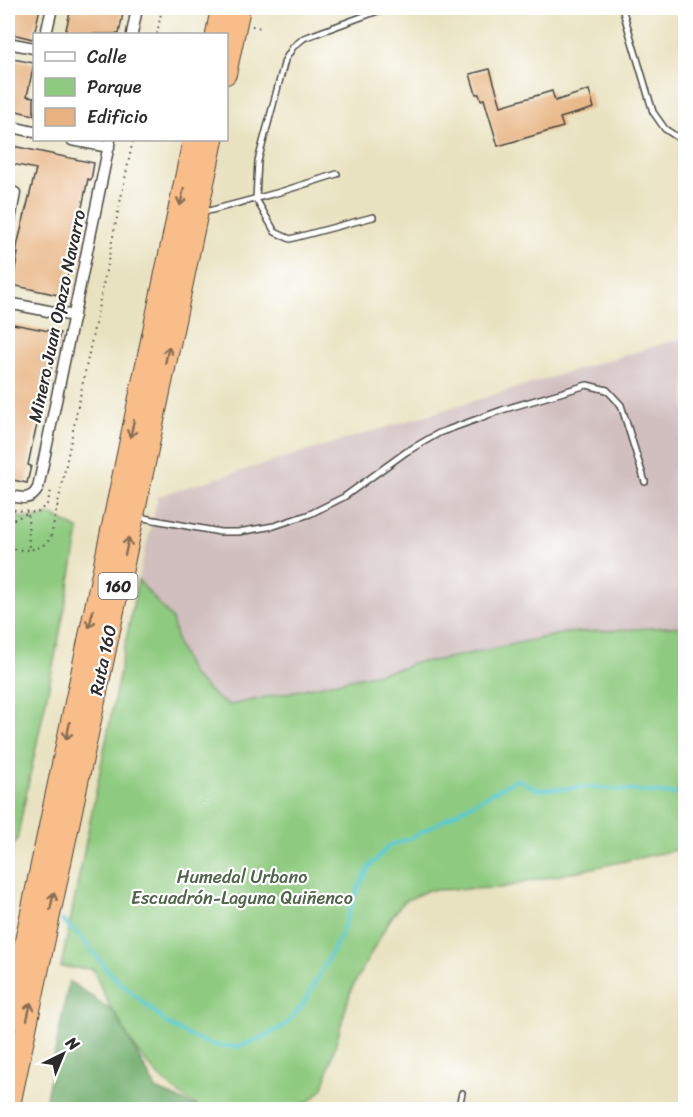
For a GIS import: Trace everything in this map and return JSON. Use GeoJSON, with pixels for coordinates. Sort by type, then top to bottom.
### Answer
{"type":"FeatureCollection","features":[{"type":"Feature","properties":{"kind":"highway"},"geometry":{"type":"LineString","coordinates":[[216,33],[221,8]]}},
{"type":"Feature","properties":{"kind":"highway"},"geometry":{"type":"LineString","coordinates":[[228,65],[240,8]]}},
{"type":"Feature","properties":{"kind":"highway","name":"Ruta 160"},"geometry":{"type":"LineString","coordinates":[[8,1022],[194,141]]}},
{"type":"Feature","properties":{"kind":"highway","name":"Ruta 160"},"geometry":{"type":"LineString","coordinates":[[9,1110],[213,141]]}},
{"type":"Feature","properties":{"kind":"street"},"geometry":{"type":"LineString","coordinates":[[46,33],[52,8]]}},
{"type":"Feature","properties":{"kind":"street"},"geometry":{"type":"LineString","coordinates":[[132,33],[138,8]]}},
{"type":"Feature","properties":{"kind":"street"},"geometry":{"type":"LineString","coordinates":[[8,43],[33,48]]}},
{"type":"Feature","properties":{"kind":"street"},"geometry":{"type":"LineString","coordinates":[[8,126],[33,132]]}},
{"type":"Feature","properties":{"kind":"street"},"geometry":{"type":"LineString","coordinates":[[85,141],[110,143]]}},
{"type":"Feature","properties":{"kind":"street","name":"Minero Juan Opazo Navarro"},"geometry":{"type":"LineString","coordinates":[[8,495],[32,497],[38,488],[110,143]]}},
{"type":"Feature","properties":{"kind":"street"},"geometry":{"type":"LineString","coordinates":[[8,230],[10,208],[15,194]]}},
{"type":"Feature","properties":{"kind":"street"},"geometry":{"type":"LineString","coordinates":[[8,303],[74,316]]}},
{"type":"Feature","properties":{"kind":"lane"},"geometry":{"type":"LineString","coordinates":[[373,217],[290,239],[275,232],[256,199],[258,161],[285,60],[289,53],[299,42],[310,35],[386,8]]}},
{"type":"Feature","properties":{"kind":"lane"},"geometry":{"type":"LineString","coordinates":[[622,8],[653,112],[665,129],[686,143]]}},
{"type":"Feature","properties":{"kind":"lane"},"geometry":{"type":"LineString","coordinates":[[197,214],[337,174]]}},
{"type":"Feature","properties":{"kind":"lane"},"geometry":{"type":"LineString","coordinates":[[133,516],[220,532],[238,532],[274,526],[310,514],[344,497],[406,452],[439,433],[493,413],[587,386],[607,390],[621,405],[645,482]]}},
{"type":"Feature","properties":{"kind":"lane"},"geometry":{"type":"LineString","coordinates":[[458,1110],[462,1093]]}},
{"type":"Feature","properties":{"kind":"path"},"geometry":{"type":"LineString","coordinates":[[157,33],[162,8],[176,11],[192,8]]}},
{"type":"Feature","properties":{"kind":"path"},"geometry":{"type":"LineString","coordinates":[[8,548],[29,550],[42,546],[49,540],[133,141]]}},
{"type":"Feature","properties":{"kind":"path"},"geometry":{"type":"LineString","coordinates":[[49,500],[59,501]]}},
{"type":"Feature","properties":{"kind":"path"},"geometry":{"type":"LineString","coordinates":[[8,522],[28,513],[29,550]]}},
{"type":"Feature","properties":{"kind":"shaded area"},"geometry":{"type":"Polygon","coordinates":[[[686,234],[685,270],[676,237],[686,234]]]}},
{"type":"Feature","properties":{"kind":"shaded area"},"geometry":{"type":"Polygon","coordinates":[[[685,337],[685,626],[565,633],[230,705],[218,699],[192,675],[178,646],[172,619],[138,580],[158,496],[685,337]]]}},
{"type":"Feature","properties":{"kind":"green space"},"geometry":{"type":"Polygon","coordinates":[[[8,515],[29,519],[53,515],[79,530],[17,840],[13,846],[8,871],[8,515]]]}},
{"type":"Feature","properties":{"kind":"green space","name":"Humedal Urbano Escuadrón-Laguna Quiñenco"},"geometry":{"type":"Polygon","coordinates":[[[138,580],[172,619],[178,646],[192,675],[218,699],[230,705],[406,667],[411,663],[439,660],[565,633],[685,626],[685,848],[500,888],[428,890],[403,902],[389,921],[351,990],[323,1088],[315,1097],[290,1109],[205,1110],[167,1084],[136,1050],[112,1011],[93,969],[61,967],[138,580]]]}},
{"type":"Feature","properties":{"kind":"green space"},"geometry":{"type":"Polygon","coordinates":[[[69,981],[115,1013],[156,1089],[201,1109],[44,1109],[69,981]]]}},
{"type":"Feature","properties":{"kind":"building"},"geometry":{"type":"Polygon","coordinates":[[[8,8],[40,8],[33,39],[8,33],[8,8]]]}},
{"type":"Feature","properties":{"kind":"building"},"geometry":{"type":"Polygon","coordinates":[[[71,8],[124,8],[119,33],[65,33],[71,8]]]}},
{"type":"Feature","properties":{"kind":"building"},"geometry":{"type":"Polygon","coordinates":[[[8,58],[33,63],[27,96],[33,97],[33,115],[8,109],[8,58]]]}},
{"type":"Feature","properties":{"kind":"building"},"geometry":{"type":"Polygon","coordinates":[[[490,69],[501,106],[552,91],[555,101],[589,90],[594,108],[560,118],[563,127],[498,146],[484,99],[481,100],[479,94],[476,94],[470,74],[490,69]]]}},
{"type":"Feature","properties":{"kind":"building"},"geometry":{"type":"Polygon","coordinates":[[[8,145],[94,163],[91,180],[88,179],[63,296],[12,285],[18,242],[36,169],[8,163],[8,145]]]}},
{"type":"Feature","properties":{"kind":"building"},"geometry":{"type":"Polygon","coordinates":[[[8,323],[60,333],[39,425],[37,425],[33,441],[27,483],[8,479],[8,323]]]}},
{"type":"Feature","properties":{"kind":"waterway"},"geometry":{"type":"LineString","coordinates":[[62,920],[81,937],[111,974],[169,1025],[212,1045],[237,1047],[264,1037],[285,1025],[302,1006],[339,939],[358,889],[370,866],[389,846],[413,837],[517,779],[538,790],[591,787],[686,795]]}}]}
